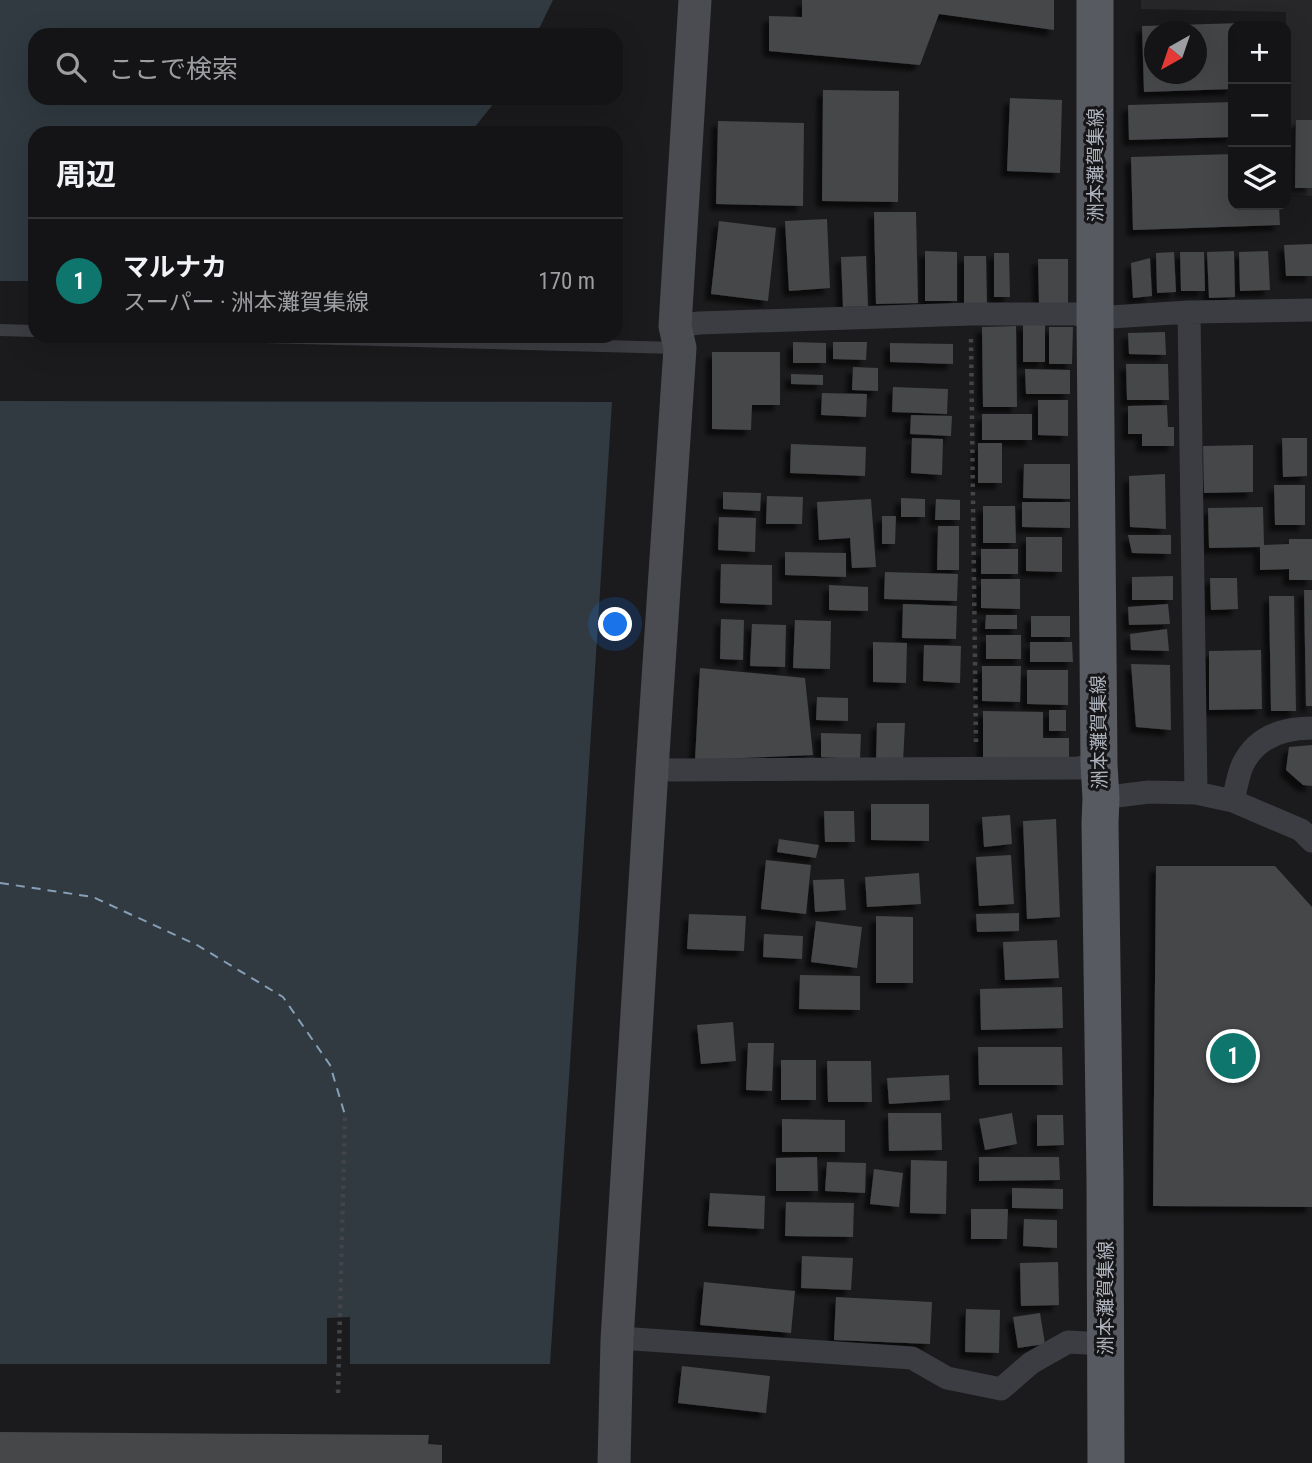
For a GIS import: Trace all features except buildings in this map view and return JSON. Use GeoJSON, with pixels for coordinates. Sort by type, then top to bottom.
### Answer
{"type":"FeatureCollection","features":[{"type":"Feature","properties":{"kind":"main road","name":"洲本灘賀集線"},"geometry":{"type":"LineString","coordinates":[[1095,0],[1094,318],[1107,1463]]}},
{"type":"Feature","properties":{"kind":"street"},"geometry":{"type":"LineString","coordinates":[[614,1463],[617,1340],[678,337],[695,0]]}},
{"type":"Feature","properties":{"kind":"street"},"geometry":{"type":"LineString","coordinates":[[678,337],[699,323],[970,314],[1075,314],[1094,318],[1189,312],[1312,310]]}},
{"type":"Feature","properties":{"kind":"street"},"geometry":{"type":"LineString","coordinates":[[1189,312],[1196,793]]}},
{"type":"Feature","properties":{"kind":"street"},"geometry":{"type":"LineString","coordinates":[[1233,801],[1243,764],[1261,740],[1293,728],[1312,728]]}},
{"type":"Feature","properties":{"kind":"street"},"geometry":{"type":"LineString","coordinates":[[652,769],[1078,768],[1100,781],[1149,792],[1196,793],[1233,801],[1301,830],[1312,841]]}},
{"type":"Feature","properties":{"kind":"street"},"geometry":{"type":"LineString","coordinates":[[617,1340],[912,1358],[947,1378],[1001,1389],[1031,1363],[1068,1342],[1105,1344]]}},
{"type":"Feature","properties":{"kind":"lane"},"geometry":{"type":"LineString","coordinates":[[0,330],[28,331]]}},
{"type":"Feature","properties":{"kind":"lane"},"geometry":{"type":"LineString","coordinates":[[623,337],[678,337]]}},
{"type":"Feature","properties":{"kind":"path"},"geometry":{"type":"LineString","coordinates":[[970,314],[976,769]]}},
{"type":"Feature","properties":{"kind":"path"},"geometry":{"type":"LineString","coordinates":[[338,1394],[345,1115]]}},
{"type":"Feature","properties":{"kind":"shaded area"},"geometry":{"type":"Polygon","coordinates":[[[0,0],[553,0],[539,28],[28,28],[28,105],[492,105],[476,126],[28,126],[28,281],[0,281],[0,0]]]}},
{"type":"Feature","properties":{"kind":"shaded area"},"geometry":{"type":"Polygon","coordinates":[[[1141,0],[1312,0],[1312,196],[1291,194],[1291,21],[1286,21],[1286,12],[1141,9],[1141,0]]]}},
{"type":"Feature","properties":{"kind":"shaded area"},"geometry":{"type":"Polygon","coordinates":[[[0,401],[612,402],[550,1364],[0,1364],[0,401]]]}},
{"type":"Feature","properties":{"kind":"pier"},"geometry":{"type":"Polygon","coordinates":[[[350,1317],[350,1367],[327,1367],[327,1318],[350,1317]]]}},
{"type":"Feature","properties":{"kind":"ferry route"},"geometry":{"type":"LineString","coordinates":[[0,883],[93,897],[197,945],[283,997],[330,1065],[345,1115]]}},
{"type":"Feature","properties":{"kind":"place","name":"マルナカ"},"geometry":{"type":"Point","coordinates":[1233,1056]}}]}
